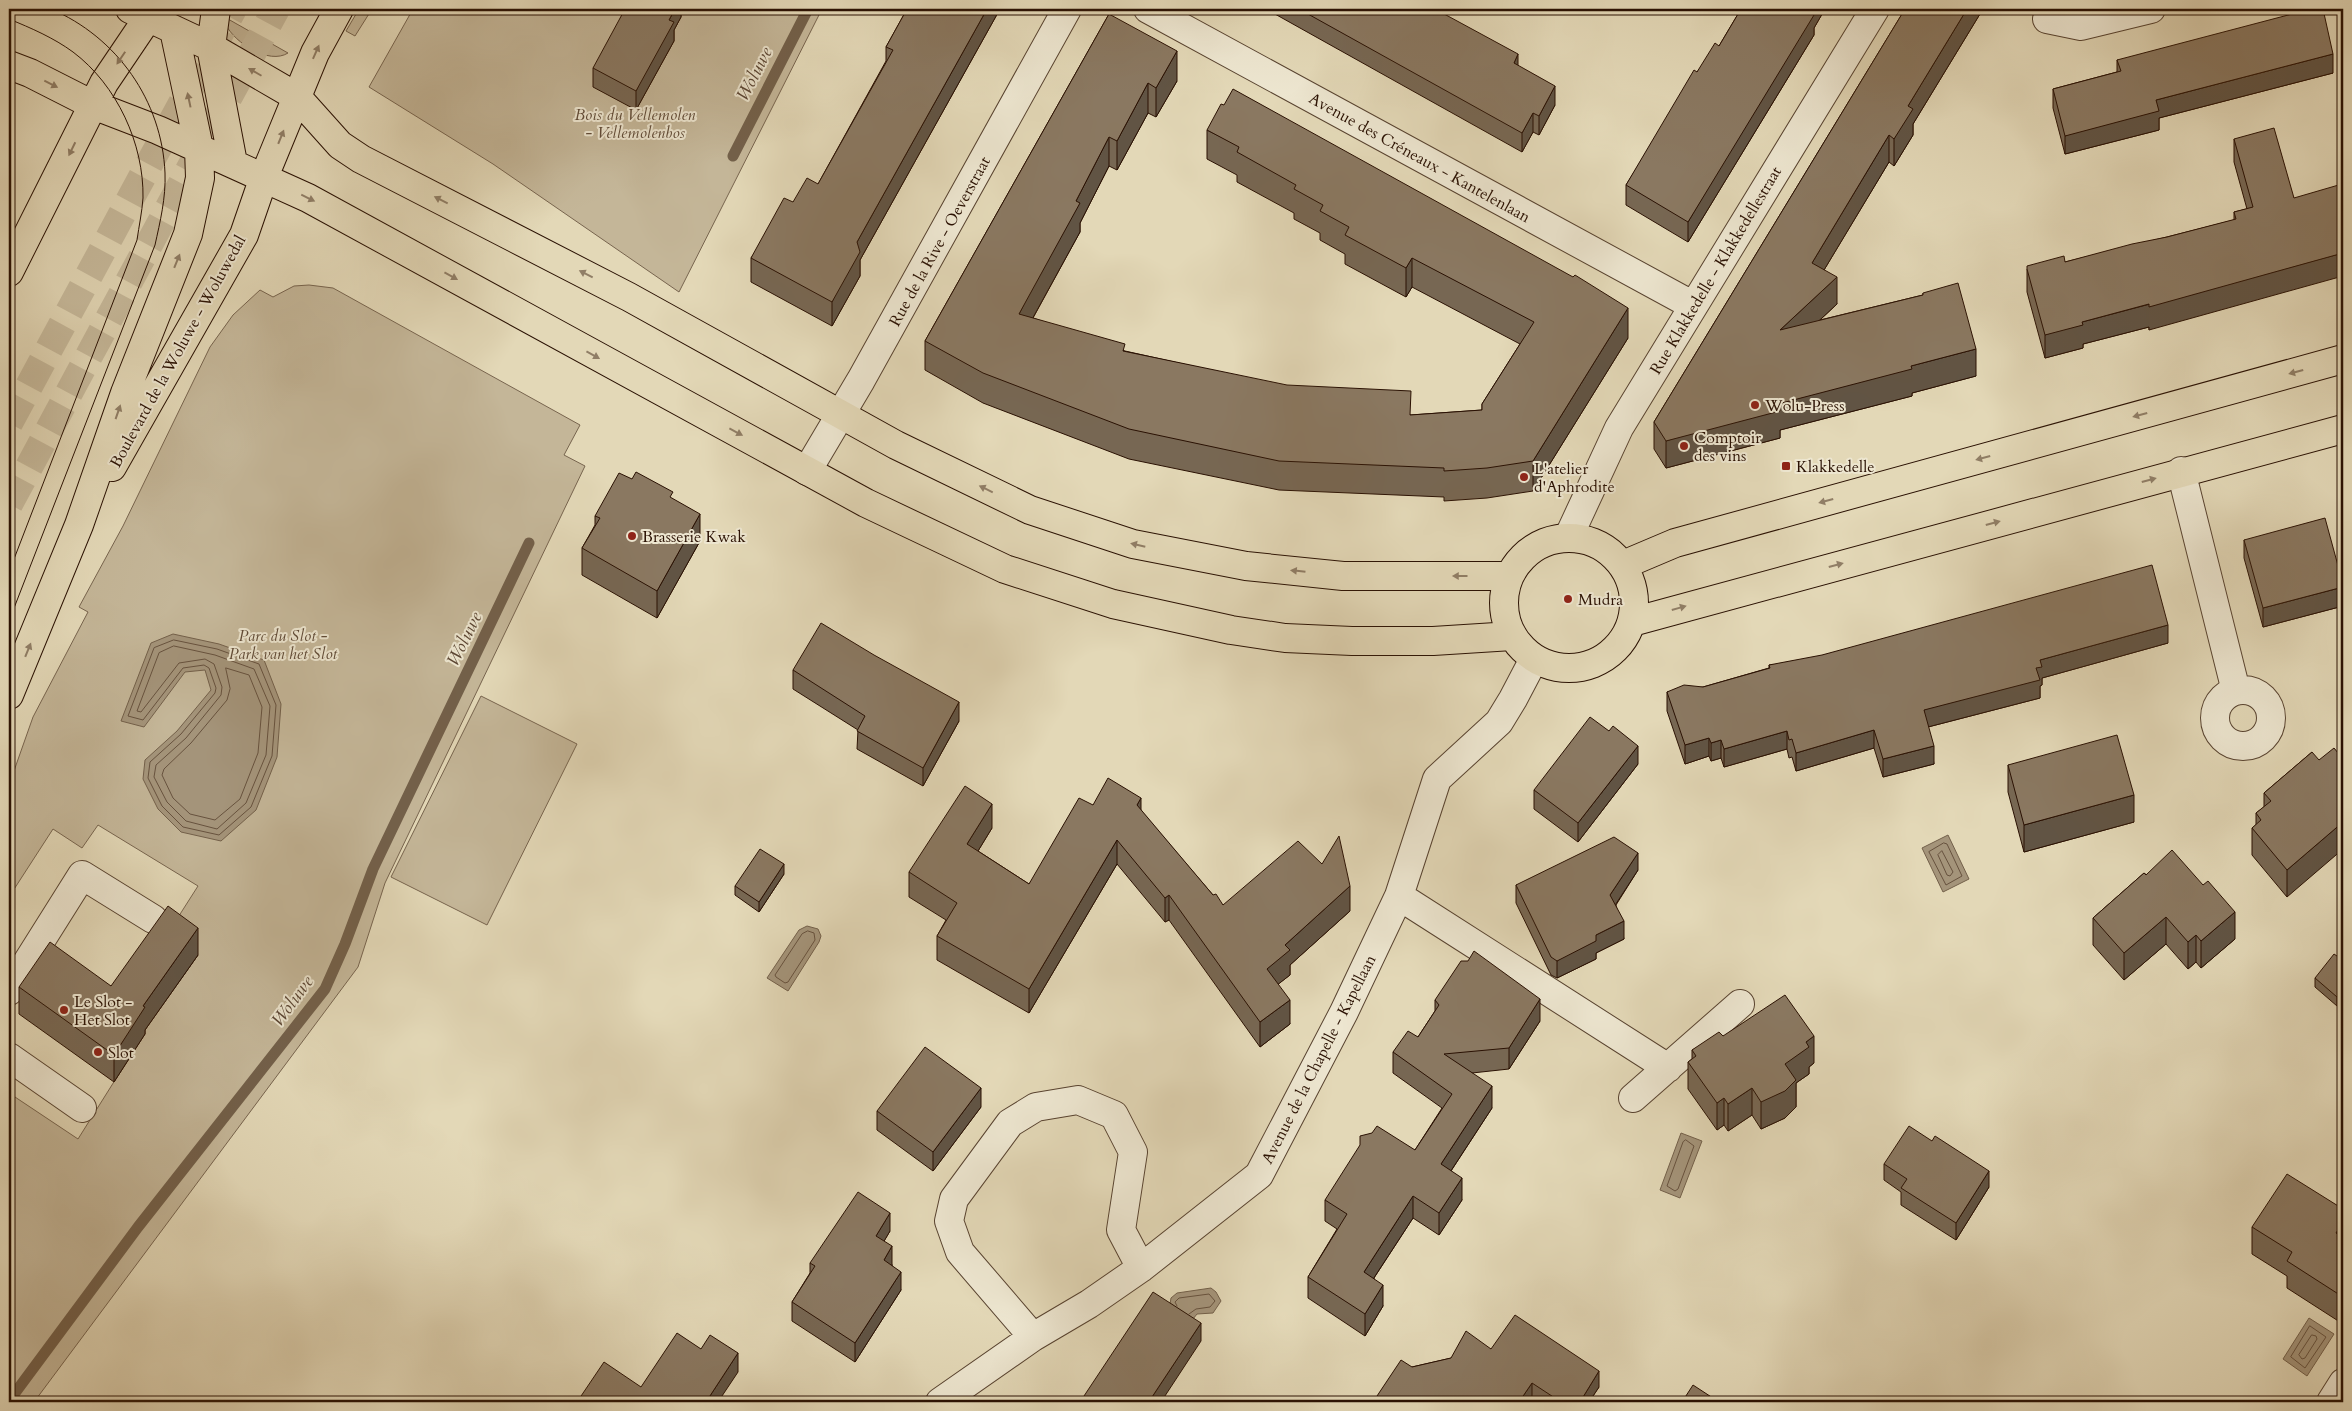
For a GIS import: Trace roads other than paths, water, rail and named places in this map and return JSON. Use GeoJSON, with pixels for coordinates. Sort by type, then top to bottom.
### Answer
{"type":"FeatureCollection","features":[{"type":"Feature","properties":{"kind":"main road"},"geometry":{"type":"LineString","coordinates":[[216,9],[211,47],[233,163]]}},
{"type":"Feature","properties":{"kind":"main road","name":"Boulevard de la Woluwe - Woluwedal"},"geometry":{"type":"LineString","coordinates":[[79,524],[237,249],[244,235],[264,177],[315,53],[339,9]]}},
{"type":"Feature","properties":{"kind":"main road"},"geometry":{"type":"LineString","coordinates":[[9,272],[18,236],[144,12],[174,30],[211,47],[297,97],[340,145],[361,159],[629,297],[896,445],[1030,510],[1133,544],[1246,566],[1343,576],[1509,576]]}},
{"type":"Feature","properties":{"kind":"main road","name":"Boulevard de la Woluwe - Woluwedal"},"geometry":{"type":"LineString","coordinates":[[9,695],[79,524],[125,393],[188,234],[200,178],[199,148],[174,30]]}},
{"type":"Feature","properties":{"kind":"main road"},"geometry":{"type":"LineString","coordinates":[[9,65],[30,73],[93,105],[233,163],[332,210],[866,503],[1005,569],[1113,604],[1232,630],[1285,638],[1352,641],[1433,641],[1512,636]]}},
{"type":"Feature","properties":{"kind":"main road"},"geometry":{"type":"LineString","coordinates":[[1623,565],[1675,543],[2343,359]]}},
{"type":"Feature","properties":{"kind":"main road"},"geometry":{"type":"LineString","coordinates":[[1632,622],[2343,429]]}},
{"type":"Feature","properties":{"kind":"main road"},"geometry":{"type":"LineString","coordinates":[[1568,538],[1585,540],[1602,546],[1623,565],[1635,596],[1632,622],[1624,639],[1612,652],[1596,662],[1579,668],[1560,668],[1534,659],[1512,636],[1504,609],[1504,594],[1509,576],[1518,563],[1532,549],[1549,541],[1568,538]]}},
{"type":"Feature","properties":{"kind":"street","name":"Rue de la Rive - Oeverstraat"},"geometry":{"type":"LineString","coordinates":[[807,471],[841,414],[1067,9]]}},
{"type":"Feature","properties":{"kind":"street","name":"Avenue des Créneaux - Kantelenlaan"},"geometry":{"type":"LineString","coordinates":[[1148,9],[1692,305]]}},
{"type":"Feature","properties":{"kind":"street","name":"Rue Klakkedelle - Klakkedellestraat"},"geometry":{"type":"LineString","coordinates":[[1568,538],[1619,428],[1692,305],[1875,9]]}},
{"type":"Feature","properties":{"kind":"street"},"geometry":{"type":"LineString","coordinates":[[2047,19],[2081,26],[2151,9]]}},
{"type":"Feature","properties":{"kind":"street"},"geometry":{"type":"LineString","coordinates":[[2181,472],[2236,691]]}},
{"type":"Feature","properties":{"kind":"street","name":"Avenue de la Chapelle - Kapellaan"},"geometry":{"type":"LineString","coordinates":[[940,1402],[1033,1337],[1089,1304],[1140,1268],[1259,1175],[1344,1012],[1399,896],[1437,779],[1499,722],[1534,659]]}},
{"type":"Feature","properties":{"kind":"street"},"geometry":{"type":"LineString","coordinates":[[9,991],[82,875],[153,919]]}},
{"type":"Feature","properties":{"kind":"street"},"geometry":{"type":"LineString","coordinates":[[1399,896],[1668,1068]]}},
{"type":"Feature","properties":{"kind":"street"},"geometry":{"type":"LineString","coordinates":[[1633,1098],[1740,1004]]}},
{"type":"Feature","properties":{"kind":"street"},"geometry":{"type":"LineString","coordinates":[[9,1057],[82,1108]]}},
{"type":"Feature","properties":{"kind":"street"},"geometry":{"type":"LineString","coordinates":[[1033,1337],[960,1252],[949,1222],[954,1199],[1010,1123],[1036,1107],[1078,1100],[1114,1115],[1133,1152],[1121,1230],[1140,1268]]}},
{"type":"Feature","properties":{"kind":"street"},"geometry":{"type":"LineString","coordinates":[[2331,1402],[2343,1383]]}},
{"type":"Feature","properties":{"kind":"water"},"geometry":{"type":"Polygon","coordinates":[[[173,634],[219,644],[264,660],[281,704],[277,757],[256,810],[221,841],[181,832],[158,809],[143,779],[145,760],[177,731],[211,690],[205,670],[185,672],[144,727],[121,721],[151,643],[173,634]]]}},
{"type":"Feature","properties":{"kind":"water"},"geometry":{"type":"Polygon","coordinates":[[[1948,835],[1969,879],[1943,892],[1922,848],[1948,835]]]}},
{"type":"Feature","properties":{"kind":"water"},"geometry":{"type":"Polygon","coordinates":[[[807,926],[818,929],[821,936],[788,991],[767,978],[799,930],[807,926]]]}},
{"type":"Feature","properties":{"kind":"water"},"geometry":{"type":"Polygon","coordinates":[[[1681,1133],[1702,1141],[1680,1198],[1660,1190],[1681,1133]]]}},
{"type":"Feature","properties":{"kind":"water"},"geometry":{"type":"Polygon","coordinates":[[[1211,1288],[1216,1292],[1221,1301],[1213,1313],[1197,1314],[1193,1319],[1170,1304],[1171,1298],[1177,1293],[1211,1288]]]}},
{"type":"Feature","properties":{"kind":"water"},"geometry":{"type":"Polygon","coordinates":[[[2309,1318],[2334,1334],[2307,1376],[2283,1359],[2309,1318]]]}},
{"type":"Feature","properties":{"kind":"waterway","name":"Woluwe"},"geometry":{"type":"LineString","coordinates":[[733,156],[808,9]]}},
{"type":"Feature","properties":{"kind":"waterway","name":"Woluwe"},"geometry":{"type":"LineString","coordinates":[[9,1401],[138,1227],[325,989],[345,944],[373,869],[529,543]]}},
{"type":"Feature","properties":{"kind":"tunnel"},"geometry":{"type":"LineString","coordinates":[[9,423],[233,9]]}},
{"type":"Feature","properties":{"kind":"tunnel"},"geometry":{"type":"LineString","coordinates":[[9,504],[276,9]]}},
{"type":"Feature","properties":{"kind":"tram line"},"geometry":{"type":"LineString","coordinates":[[9,621],[155,245],[165,192],[162,146],[155,121],[145,97],[132,74],[96,36],[75,21],[51,9]]}},
{"type":"Feature","properties":{"kind":"tram line"},"geometry":{"type":"LineString","coordinates":[[9,19],[66,47],[89,66],[103,81],[115,98],[133,137],[139,157],[143,198],[137,240],[9,572]]}},
{"type":"Feature","properties":{"kind":"place","name":"Wolu-Press"},"geometry":{"type":"Point","coordinates":[1755,405]}},
{"type":"Feature","properties":{"kind":"place","name":"Comptoir des vins"},"geometry":{"type":"Point","coordinates":[1684,446]}},
{"type":"Feature","properties":{"kind":"place","name":"Klakkedelle"},"geometry":{"type":"Point","coordinates":[1786,466]}},
{"type":"Feature","properties":{"kind":"place","name":"L'atelier d'Aphrodite"},"geometry":{"type":"Point","coordinates":[1524,477]}},
{"type":"Feature","properties":{"kind":"place","name":"Brasserie Kwak"},"geometry":{"type":"Point","coordinates":[632,536]}},
{"type":"Feature","properties":{"kind":"place","name":"Mudra"},"geometry":{"type":"Point","coordinates":[1568,599]}},
{"type":"Feature","properties":{"kind":"place","name":"Le Slot - Het Slot"},"geometry":{"type":"Point","coordinates":[64,1010]}},
{"type":"Feature","properties":{"kind":"place","name":"Slot"},"geometry":{"type":"Point","coordinates":[98,1052]}},
{"type":"Feature","properties":{"kind":"park label","name":"Bois du Vellemolen - Vellemolenbos"},"geometry":{"type":"Point","coordinates":[635,123]}},
{"type":"Feature","properties":{"kind":"park label","name":"Parc du Slot - Park van het Slot"},"geometry":{"type":"Point","coordinates":[283,644]}}]}
